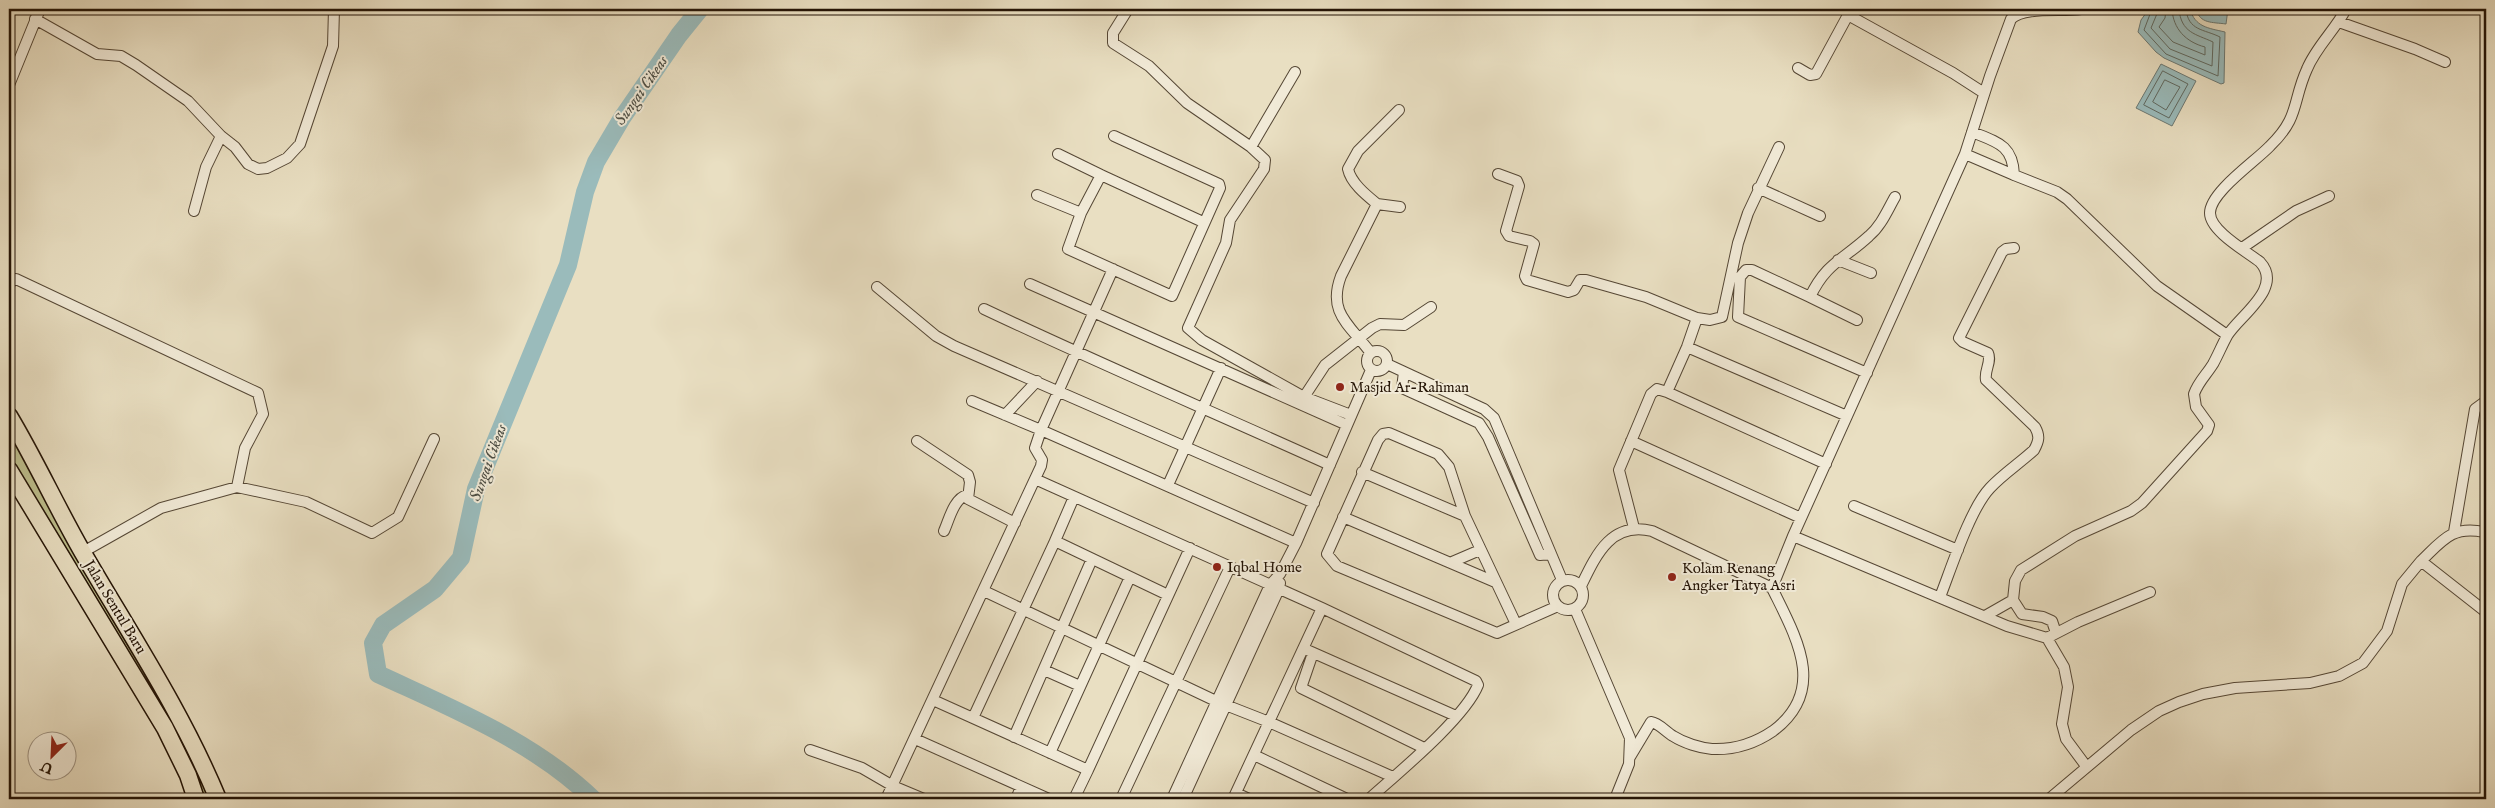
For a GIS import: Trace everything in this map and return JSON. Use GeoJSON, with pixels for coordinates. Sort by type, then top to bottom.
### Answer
{"type":"FeatureCollection","features":[{"type":"Feature","properties":{"kind":"main road","name":"Jalan Sentul Baru"},"geometry":{"type":"LineString","coordinates":[[9,416],[15,441],[35,462],[82,552],[176,710],[202,761],[218,799]]}},
{"type":"Feature","properties":{"kind":"main road"},"geometry":{"type":"LineString","coordinates":[[9,471],[35,462]]}},
{"type":"Feature","properties":{"kind":"main road","name":"Jalan Sentul Baru"},"geometry":{"type":"LineString","coordinates":[[9,471],[164,728],[188,775],[196,799]]}},
{"type":"Feature","properties":{"kind":"street"},"geometry":{"type":"LineString","coordinates":[[9,85],[40,9]]}},
{"type":"Feature","properties":{"kind":"street"},"geometry":{"type":"LineString","coordinates":[[35,19],[97,54],[124,58],[188,101],[220,136],[235,147],[252,168],[267,168],[294,152],[306,129],[333,46],[334,9]]}},
{"type":"Feature","properties":{"kind":"street"},"geometry":{"type":"LineString","coordinates":[[1128,9],[1113,33],[1113,43],[1149,66],[1187,103],[1216,125],[1251,147],[1265,160],[1264,168],[1230,220],[1226,243],[1188,328],[1202,340],[1349,420]]}},
{"type":"Feature","properties":{"kind":"street"},"geometry":{"type":"LineString","coordinates":[[1772,588],[1801,518],[1868,373],[1965,154],[2008,26],[2015,15],[2026,12],[2081,9]]}},
{"type":"Feature","properties":{"kind":"street"},"geometry":{"type":"LineString","coordinates":[[2086,766],[2066,739],[2062,724],[2068,687],[2064,667],[2052,636],[2052,621],[2043,617],[2022,614],[2013,600],[2014,581],[2022,570],[2074,536],[2131,511],[2142,503],[2208,432],[2209,424],[2196,408],[2194,394],[2228,335],[2255,304],[2266,282],[2265,267],[2218,230],[2212,222],[2211,204],[2223,188],[2282,134],[2291,121],[2298,104],[2307,69],[2346,9]]}},
{"type":"Feature","properties":{"kind":"street"},"geometry":{"type":"LineString","coordinates":[[1798,68],[1812,76],[1816,74],[1848,15],[1932,60],[1984,93]]}},
{"type":"Feature","properties":{"kind":"street"},"geometry":{"type":"LineString","coordinates":[[2339,22],[2415,49],[2445,62]]}},
{"type":"Feature","properties":{"kind":"street"},"geometry":{"type":"LineString","coordinates":[[1251,147],[1295,72]]}},
{"type":"Feature","properties":{"kind":"street"},"geometry":{"type":"LineString","coordinates":[[1399,110],[1358,151],[1352,158],[1348,169],[1352,179],[1377,204],[1400,206]]}},
{"type":"Feature","properties":{"kind":"street"},"geometry":{"type":"LineString","coordinates":[[1972,132],[2006,148],[2013,164],[2014,175]]}},
{"type":"Feature","properties":{"kind":"street"},"geometry":{"type":"LineString","coordinates":[[194,211],[206,167],[220,136]]}},
{"type":"Feature","properties":{"kind":"street"},"geometry":{"type":"LineString","coordinates":[[1101,176],[1081,213],[1068,249],[1177,299],[1203,222],[1220,188],[1219,184],[1114,136]]}},
{"type":"Feature","properties":{"kind":"street"},"geometry":{"type":"LineString","coordinates":[[1498,174],[1517,181],[1519,186],[1506,231],[1509,236],[1530,240],[1534,244],[1525,276],[1527,280],[1568,292],[1574,290],[1580,280],[1586,280],[1646,297],[1697,318],[1710,320],[1722,317],[1738,243],[1758,188],[1779,146]]}},
{"type":"Feature","properties":{"kind":"street"},"geometry":{"type":"LineString","coordinates":[[1058,154],[1101,176],[1203,222]]}},
{"type":"Feature","properties":{"kind":"street"},"geometry":{"type":"LineString","coordinates":[[1965,154],[2057,192],[2067,199],[2157,286],[2228,335]]}},
{"type":"Feature","properties":{"kind":"street"},"geometry":{"type":"LineString","coordinates":[[1758,188],[1820,216]]}},
{"type":"Feature","properties":{"kind":"street"},"geometry":{"type":"LineString","coordinates":[[1036,195],[1081,213]]}},
{"type":"Feature","properties":{"kind":"street"},"geometry":{"type":"LineString","coordinates":[[2242,248],[2296,211],[2329,196]]}},
{"type":"Feature","properties":{"kind":"street"},"geometry":{"type":"LineString","coordinates":[[1810,297],[1821,276],[1876,229],[1895,197]]}},
{"type":"Feature","properties":{"kind":"street"},"geometry":{"type":"LineString","coordinates":[[1370,352],[1341,318],[1336,306],[1336,289],[1377,204]]}},
{"type":"Feature","properties":{"kind":"street"},"geometry":{"type":"LineString","coordinates":[[1940,597],[1958,550],[1978,506],[1990,488],[2034,450],[2038,442],[2039,434],[2035,427],[1986,380],[1985,375],[1990,359],[1988,353],[1963,342],[1959,338],[2002,252],[2006,249],[2014,248]]}},
{"type":"Feature","properties":{"kind":"street"},"geometry":{"type":"LineString","coordinates":[[1838,260],[1872,273]]}},
{"type":"Feature","properties":{"kind":"street"},"geometry":{"type":"LineString","coordinates":[[886,799],[1042,463],[1035,448],[1041,430],[1113,269]]}},
{"type":"Feature","properties":{"kind":"street"},"geometry":{"type":"LineString","coordinates":[[1857,320],[1752,270],[1746,270],[1740,277],[1737,313],[1740,318],[1868,373]]}},
{"type":"Feature","properties":{"kind":"street"},"geometry":{"type":"LineString","coordinates":[[9,283],[16,279],[258,393],[263,414],[245,448],[237,487]]}},
{"type":"Feature","properties":{"kind":"street"},"geometry":{"type":"LineString","coordinates":[[1030,284],[1221,368],[1349,420]]}},
{"type":"Feature","properties":{"kind":"street"},"geometry":{"type":"LineString","coordinates":[[877,287],[936,336],[1314,503]]}},
{"type":"Feature","properties":{"kind":"street"},"geometry":{"type":"LineString","coordinates":[[1304,396],[1326,365],[1359,337],[1380,324],[1404,326],[1431,307]]}},
{"type":"Feature","properties":{"kind":"street"},"geometry":{"type":"LineString","coordinates":[[984,309],[1076,353],[1330,465]]}},
{"type":"Feature","properties":{"kind":"street"},"geometry":{"type":"LineString","coordinates":[[1667,392],[1688,346],[1697,318]]}},
{"type":"Feature","properties":{"kind":"street"},"geometry":{"type":"LineString","coordinates":[[1688,346],[1847,416]]}},
{"type":"Feature","properties":{"kind":"street"},"geometry":{"type":"LineString","coordinates":[[1377,350],[1383,352],[1387,358],[1387,364],[1383,370],[1377,372],[1371,370],[1366,361],[1370,352],[1377,350]]}},
{"type":"Feature","properties":{"kind":"street"},"geometry":{"type":"LineString","coordinates":[[1387,364],[1484,409],[1494,418],[1562,580]]}},
{"type":"Feature","properties":{"kind":"street"},"geometry":{"type":"LineString","coordinates":[[1168,485],[1221,368]]}},
{"type":"Feature","properties":{"kind":"street"},"geometry":{"type":"LineString","coordinates":[[1183,799],[1222,703],[1314,503],[1371,370]]}},
{"type":"Feature","properties":{"kind":"street"},"geometry":{"type":"LineString","coordinates":[[1404,372],[1400,384],[1402,388],[1480,423],[1540,555],[1551,554]]}},
{"type":"Feature","properties":{"kind":"street"},"geometry":{"type":"LineString","coordinates":[[1005,415],[1037,381]]}},
{"type":"Feature","properties":{"kind":"street"},"geometry":{"type":"LineString","coordinates":[[1634,528],[1619,474],[1651,394],[1657,389],[1826,464]]}},
{"type":"Feature","properties":{"kind":"street"},"geometry":{"type":"LineString","coordinates":[[2454,532],[2475,409],[2486,401]]}},
{"type":"Feature","properties":{"kind":"street"},"geometry":{"type":"LineString","coordinates":[[972,402],[1168,485],[1296,543]]}},
{"type":"Feature","properties":{"kind":"street"},"geometry":{"type":"LineString","coordinates":[[1464,416],[1471,403]]}},
{"type":"Feature","properties":{"kind":"street"},"geometry":{"type":"LineString","coordinates":[[1516,624],[1465,516],[1449,467],[1438,454],[1389,433],[1383,434],[1362,472],[1327,554],[1337,566],[1497,633],[1558,606]]}},
{"type":"Feature","properties":{"kind":"street"},"geometry":{"type":"LineString","coordinates":[[82,552],[160,508],[237,487],[306,502],[372,533],[398,517],[434,439]]}},
{"type":"Feature","properties":{"kind":"street"},"geometry":{"type":"LineString","coordinates":[[917,441],[968,475],[970,482],[966,495]]}},
{"type":"Feature","properties":{"kind":"street"},"geometry":{"type":"LineString","coordinates":[[1631,441],[1801,518]]}},
{"type":"Feature","properties":{"kind":"street"},"geometry":{"type":"LineString","coordinates":[[1500,466],[1512,460]]}},
{"type":"Feature","properties":{"kind":"street"},"geometry":{"type":"LineString","coordinates":[[1362,472],[1465,516]]}},
{"type":"Feature","properties":{"kind":"street"},"geometry":{"type":"LineString","coordinates":[[1035,479],[1322,608],[1476,681],[1478,685],[1476,691],[1456,716],[1370,799]]}},
{"type":"Feature","properties":{"kind":"street"},"geometry":{"type":"LineString","coordinates":[[966,495],[968,499],[1015,523]]}},
{"type":"Feature","properties":{"kind":"street"},"geometry":{"type":"LineString","coordinates":[[944,531],[957,501],[961,496],[966,495]]}},
{"type":"Feature","properties":{"kind":"street"},"geometry":{"type":"LineString","coordinates":[[973,718],[1074,496]]}},
{"type":"Feature","properties":{"kind":"street"},"geometry":{"type":"LineString","coordinates":[[1519,510],[1531,505]]}},
{"type":"Feature","properties":{"kind":"street"},"geometry":{"type":"LineString","coordinates":[[1854,506],[1958,550]]}},
{"type":"Feature","properties":{"kind":"street"},"geometry":{"type":"LineString","coordinates":[[1343,517],[1495,582]]}},
{"type":"Feature","properties":{"kind":"street"},"geometry":{"type":"LineString","coordinates":[[1581,586],[1574,580],[1562,580],[1557,584],[1553,595],[1558,606],[1563,609],[1575,609],[1583,600],[1581,586],[1599,552],[1618,535],[1634,528],[1652,531],[1772,588],[1803,656],[1803,682],[1793,714],[1764,737],[1748,746],[1730,749],[1711,749],[1696,746],[1674,737],[1655,722],[1651,722],[1630,757]]}},
{"type":"Feature","properties":{"kind":"street"},"geometry":{"type":"LineString","coordinates":[[2050,799],[2086,766],[2159,711],[2179,702],[2234,688],[2310,683],[2339,676],[2363,663],[2387,631],[2402,584],[2421,561],[2454,532],[2467,530],[2484,532]]}},
{"type":"Feature","properties":{"kind":"street"},"geometry":{"type":"LineString","coordinates":[[1793,536],[2022,631],[2052,636],[2150,592]]}},
{"type":"Feature","properties":{"kind":"street"},"geometry":{"type":"LineString","coordinates":[[1054,541],[1168,595]]}},
{"type":"Feature","properties":{"kind":"street"},"geometry":{"type":"LineString","coordinates":[[1074,799],[1190,548]]}},
{"type":"Feature","properties":{"kind":"street"},"geometry":{"type":"LineString","coordinates":[[1452,562],[1480,550]]}},
{"type":"Feature","properties":{"kind":"street"},"geometry":{"type":"LineString","coordinates":[[1014,737],[1092,559]]}},
{"type":"Feature","properties":{"kind":"street"},"geometry":{"type":"LineString","coordinates":[[2421,561],[2486,612]]}},
{"type":"Feature","properties":{"kind":"street"},"geometry":{"type":"LineString","coordinates":[[1121,799],[1230,567]]}},
{"type":"Feature","properties":{"kind":"street"},"geometry":{"type":"LineString","coordinates":[[1050,753],[1130,577]]}},
{"type":"Feature","properties":{"kind":"street"},"geometry":{"type":"LineString","coordinates":[[984,591],[1222,703],[1393,777]]}},
{"type":"Feature","properties":{"kind":"street"},"geometry":{"type":"LineString","coordinates":[[1985,616],[2013,600]]}},
{"type":"Feature","properties":{"kind":"street"},"geometry":{"type":"LineString","coordinates":[[1322,608],[1308,651],[1301,688],[1424,748]]}},
{"type":"Feature","properties":{"kind":"street"},"geometry":{"type":"LineString","coordinates":[[1575,609],[1630,738],[1630,757],[1626,774],[1615,799]]}},
{"type":"Feature","properties":{"kind":"street"},"geometry":{"type":"LineString","coordinates":[[1308,651],[1456,716]]}},
{"type":"Feature","properties":{"kind":"street"},"geometry":{"type":"LineString","coordinates":[[1249,799],[1235,796],[1269,722],[1308,651]]}},
{"type":"Feature","properties":{"kind":"street"},"geometry":{"type":"LineString","coordinates":[[1044,670],[1080,686]]}},
{"type":"Feature","properties":{"kind":"street"},"geometry":{"type":"LineString","coordinates":[[933,700],[1088,770]]}},
{"type":"Feature","properties":{"kind":"street"},"geometry":{"type":"LineString","coordinates":[[1172,799],[1222,703]]}},
{"type":"Feature","properties":{"kind":"street"},"geometry":{"type":"LineString","coordinates":[[915,739],[1050,799]]}},
{"type":"Feature","properties":{"kind":"street"},"geometry":{"type":"LineString","coordinates":[[810,750],[862,768],[893,786],[924,799]]}},
{"type":"Feature","properties":{"kind":"street"},"geometry":{"type":"LineString","coordinates":[[1254,755],[1347,799]]}},
{"type":"Feature","properties":{"kind":"street"},"geometry":{"type":"LineString","coordinates":[[1016,799],[1021,787]]}},
{"type":"Feature","properties":{"kind":"green space"},"geometry":{"type":"Polygon","coordinates":[[[22,439],[218,799],[196,799],[9,470],[9,444],[22,439]]]}},
{"type":"Feature","properties":{"kind":"water"},"geometry":{"type":"Polygon","coordinates":[[[2149,9],[2190,9],[2195,20],[2203,26],[2225,32],[2224,83],[2221,84],[2164,58],[2156,52],[2138,32],[2141,20],[2149,9]]]}},
{"type":"Feature","properties":{"kind":"water"},"geometry":{"type":"Polygon","coordinates":[[[2196,9],[2228,9],[2226,24],[2204,20],[2196,9]]]}},
{"type":"Feature","properties":{"kind":"water"},"geometry":{"type":"Polygon","coordinates":[[[2161,64],[2196,81],[2172,126],[2136,108],[2161,64]]]}},
{"type":"Feature","properties":{"kind":"waterway","name":"Sungai Cikeas"},"geometry":{"type":"LineString","coordinates":[[593,799],[570,778],[518,743],[463,714],[378,674],[373,643],[383,625],[435,589],[461,558],[476,489],[568,265],[585,192],[596,162],[622,118],[679,35],[700,9]]}},
{"type":"Feature","properties":{"kind":"place","name":"Masjid Ar-Rahman"},"geometry":{"type":"Point","coordinates":[1340,387]}},
{"type":"Feature","properties":{"kind":"place","name":"Iqbal Home"},"geometry":{"type":"Point","coordinates":[1217,567]}},
{"type":"Feature","properties":{"kind":"place","name":"Kolam Renang Angker Tatya Asri"},"geometry":{"type":"Point","coordinates":[1672,577]}}]}
